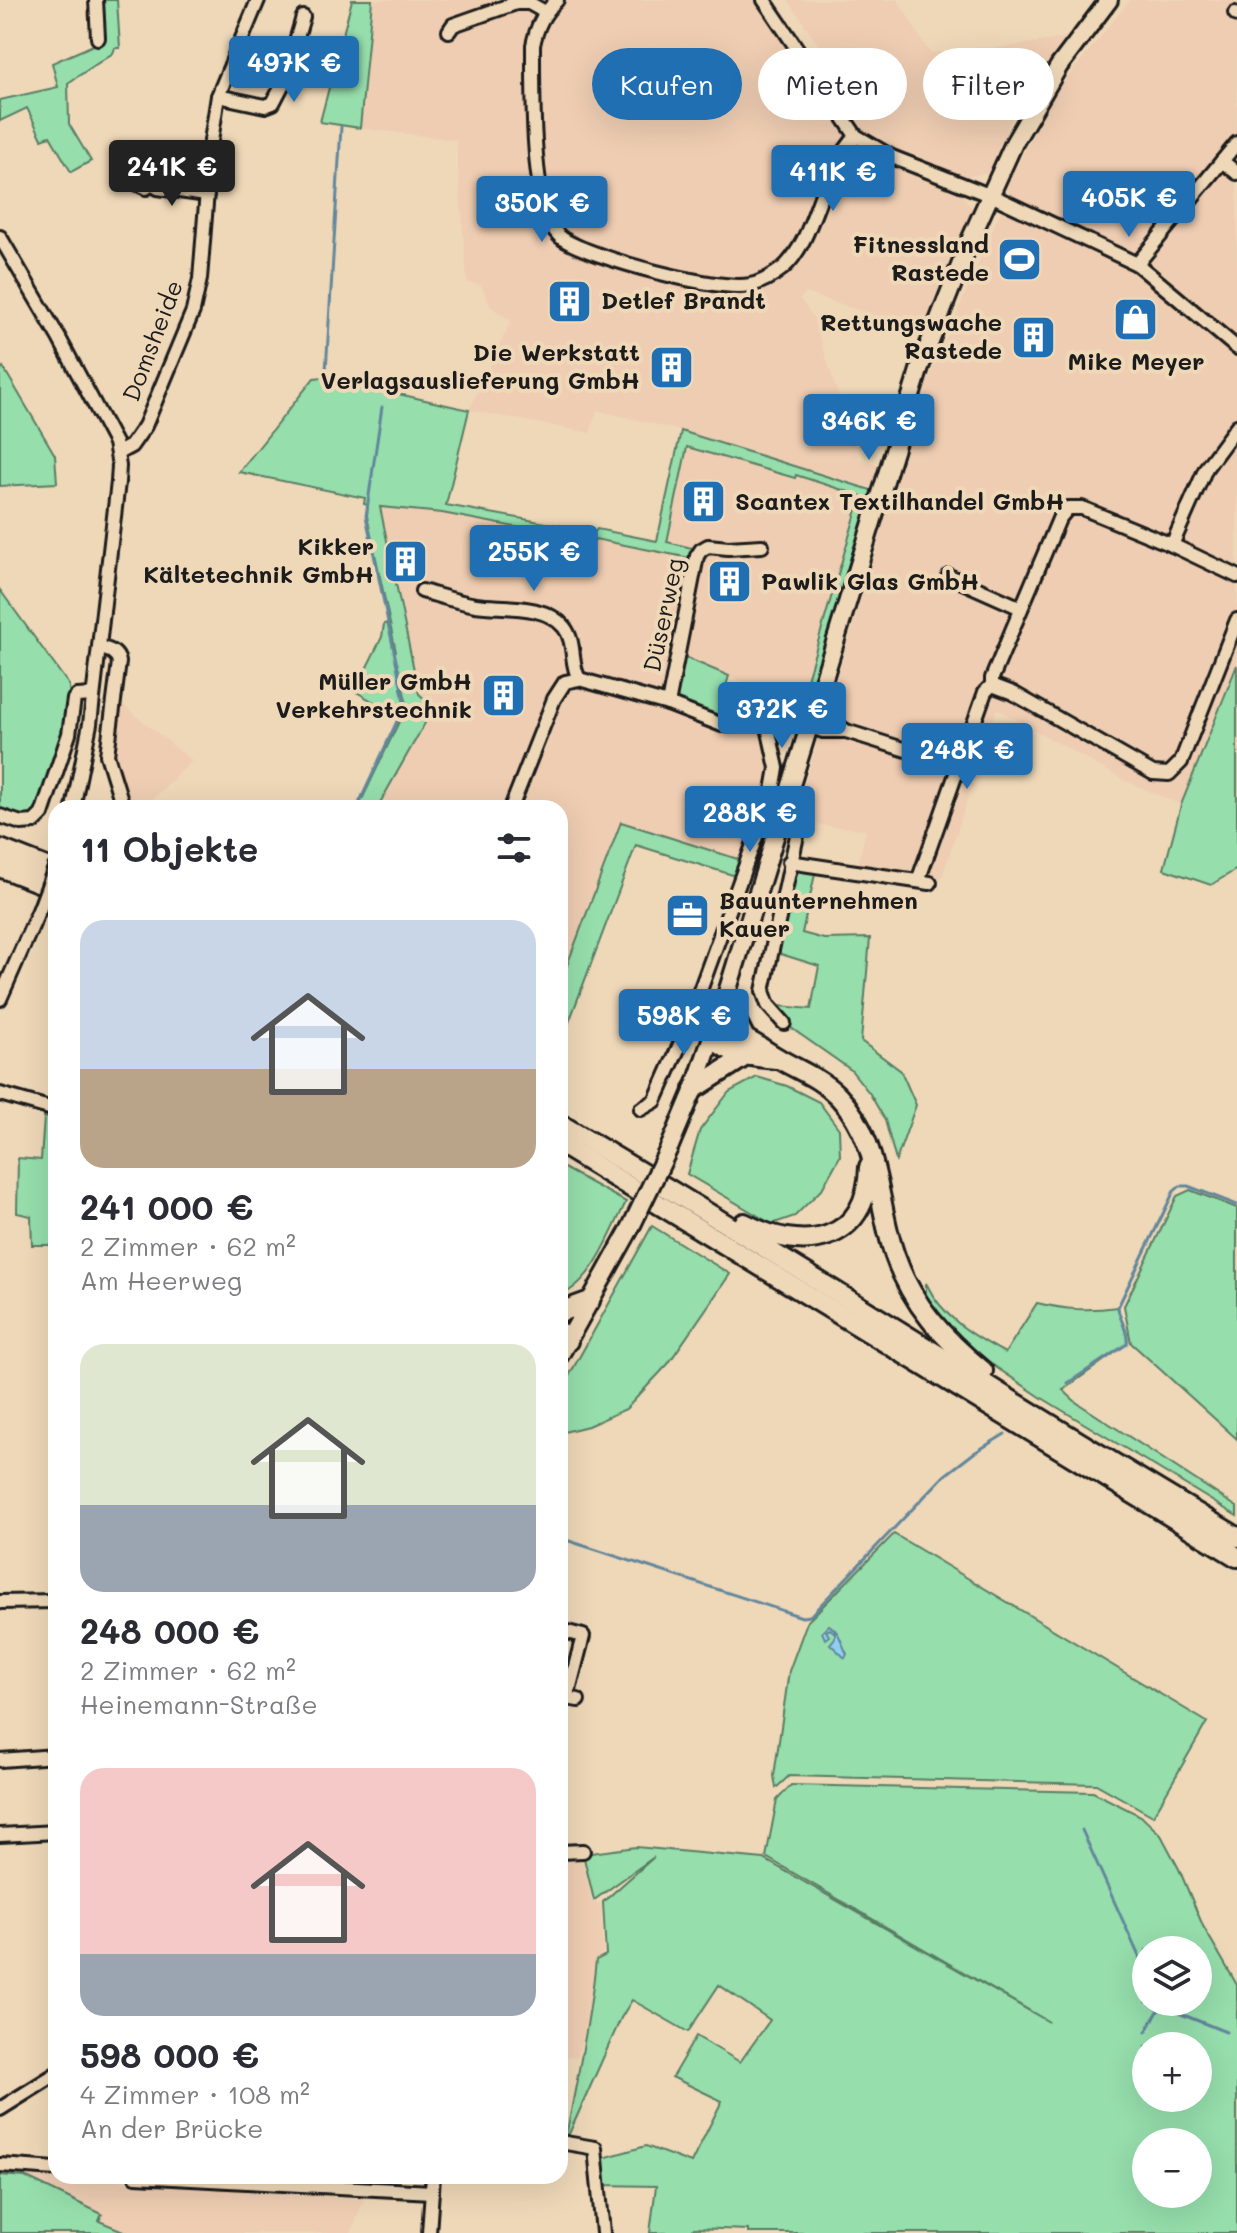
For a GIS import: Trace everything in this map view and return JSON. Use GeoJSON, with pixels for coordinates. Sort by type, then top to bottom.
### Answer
{"type":"FeatureCollection","features":[{"type":"Feature","properties":{"kind":"highway"},"geometry":{"type":"LineString","coordinates":[[0,849],[48,865]]}},
{"type":"Feature","properties":{"kind":"highway"},"geometry":{"type":"LineString","coordinates":[[0,867],[48,886]]}},
{"type":"Feature","properties":{"kind":"highway"},"geometry":{"type":"LineString","coordinates":[[725,999],[746,1047]]}},
{"type":"Feature","properties":{"kind":"highway"},"geometry":{"type":"LineString","coordinates":[[713,1035],[811,1074],[839,1097],[853,1115],[869,1152],[878,1176],[894,1254],[920,1308],[960,1353],[1000,1385],[1068,1427],[1077,1442]]}},
{"type":"Feature","properties":{"kind":"highway"},"geometry":{"type":"LineString","coordinates":[[694,1089],[746,1047]]}},
{"type":"Feature","properties":{"kind":"highway"},"geometry":{"type":"LineString","coordinates":[[568,1130],[639,1181],[1237,1557]]}},
{"type":"Feature","properties":{"kind":"highway"},"geometry":{"type":"LineString","coordinates":[[568,1148],[639,1181],[1237,1537]]}},
{"type":"Feature","properties":{"kind":"highway"},"geometry":{"type":"LineString","coordinates":[[568,1159],[613,1184],[639,1181],[676,1184],[772,1235],[790,1240],[810,1240],[834,1233],[856,1215],[868,1187],[869,1152]]}},
{"type":"Feature","properties":{"kind":"highway"},"geometry":{"type":"LineString","coordinates":[[568,1309],[590,1301]]}},
{"type":"Feature","properties":{"kind":"main road"},"geometry":{"type":"LineString","coordinates":[[568,1335],[630,1229],[694,1089],[725,999],[920,367],[989,195],[1043,90],[1077,39],[1109,0]]}},
{"type":"Feature","properties":{"kind":"street"},"geometry":{"type":"LineString","coordinates":[[96,0],[98,38]]}},
{"type":"Feature","properties":{"kind":"street","name":"Domsheide"},"geometry":{"type":"LineString","coordinates":[[118,453],[131,446],[145,426],[193,311],[200,279],[218,96],[258,0]]}},
{"type":"Feature","properties":{"kind":"street"},"geometry":{"type":"LineString","coordinates":[[557,0],[536,28],[533,45],[542,201],[548,220],[559,237],[602,258],[727,287],[751,285],[771,276],[795,254],[838,159],[856,136]]}},
{"type":"Feature","properties":{"kind":"street"},"geometry":{"type":"LineString","coordinates":[[764,0],[856,136],[906,164],[989,195],[1137,264],[1237,348]]}},
{"type":"Feature","properties":{"kind":"street"},"geometry":{"type":"LineString","coordinates":[[449,31],[453,25],[516,3],[529,3],[545,12]]}},
{"type":"Feature","properties":{"kind":"street"},"geometry":{"type":"LineString","coordinates":[[218,96],[265,106],[273,103],[284,82],[303,17]]}},
{"type":"Feature","properties":{"kind":"street"},"geometry":{"type":"LineString","coordinates":[[1137,264],[1237,143]]}},
{"type":"Feature","properties":{"kind":"street"},"geometry":{"type":"LineString","coordinates":[[1222,161],[1237,173]]}},
{"type":"Feature","properties":{"kind":"street"},"geometry":{"type":"LineString","coordinates":[[152,184],[158,188],[207,195]]}},
{"type":"Feature","properties":{"kind":"street"},"geometry":{"type":"LineString","coordinates":[[0,237],[59,338],[118,453],[118,482],[99,648],[86,750],[75,800]]}},
{"type":"Feature","properties":{"kind":"street"},"geometry":{"type":"LineString","coordinates":[[1172,545],[1206,468],[1237,426]]}},
{"type":"Feature","properties":{"kind":"street"},"geometry":{"type":"LineString","coordinates":[[789,862],[924,882],[957,766],[985,692],[992,685],[992,678],[1059,519],[1068,508],[1082,508],[1237,576]]}},
{"type":"Feature","properties":{"kind":"street","name":"Düserweg"},"geometry":{"type":"LineString","coordinates":[[668,704],[697,556],[708,546],[762,546]]}},
{"type":"Feature","properties":{"kind":"street"},"geometry":{"type":"LineString","coordinates":[[949,576],[1021,608]]}},
{"type":"Feature","properties":{"kind":"street"},"geometry":{"type":"LineString","coordinates":[[422,591],[475,605],[537,611],[553,618],[568,635],[574,671],[579,679]]}},
{"type":"Feature","properties":{"kind":"street"},"geometry":{"type":"LineString","coordinates":[[992,685],[1013,693],[1153,773],[1169,774],[1181,762],[1237,620]]}},
{"type":"Feature","properties":{"kind":"street"},"geometry":{"type":"LineString","coordinates":[[99,648],[112,652],[119,662],[107,755],[122,800]]}},
{"type":"Feature","properties":{"kind":"street"},"geometry":{"type":"LineString","coordinates":[[514,800],[554,699],[565,682],[579,679],[668,704],[722,725],[780,716],[812,721],[823,731],[846,731],[957,766]]}},
{"type":"Feature","properties":{"kind":"street"},"geometry":{"type":"LineString","coordinates":[[0,816],[21,823],[34,822],[42,814],[69,734],[74,699],[93,695]]}},
{"type":"Feature","properties":{"kind":"street"},"geometry":{"type":"LineString","coordinates":[[641,1109],[655,1101],[682,1040],[773,790],[777,768],[766,718]]}},
{"type":"Feature","properties":{"kind":"street"},"geometry":{"type":"LineString","coordinates":[[784,1023],[768,1005],[763,991],[800,822]]}},
{"type":"Feature","properties":{"kind":"street"},"geometry":{"type":"LineString","coordinates":[[0,999],[48,888]]}},
{"type":"Feature","properties":{"kind":"street"},"geometry":{"type":"LineString","coordinates":[[0,1094],[48,1106]]}},
{"type":"Feature","properties":{"kind":"street"},"geometry":{"type":"LineString","coordinates":[[0,1602],[48,1601]]}},
{"type":"Feature","properties":{"kind":"street"},"geometry":{"type":"LineString","coordinates":[[568,1632],[583,1636],[568,1694]]}},
{"type":"Feature","properties":{"kind":"street"},"geometry":{"type":"LineString","coordinates":[[568,1698],[578,1700]]}},
{"type":"Feature","properties":{"kind":"street"},"geometry":{"type":"LineString","coordinates":[[0,1760],[48,1757]]}},
{"type":"Feature","properties":{"kind":"street"},"geometry":{"type":"LineString","coordinates":[[0,1835],[48,1832]]}},
{"type":"Feature","properties":{"kind":"street"},"geometry":{"type":"LineString","coordinates":[[568,1852],[583,1851]]}},
{"type":"Feature","properties":{"kind":"street"},"geometry":{"type":"LineString","coordinates":[[0,2109],[48,2079]]}},
{"type":"Feature","properties":{"kind":"street"},"geometry":{"type":"LineString","coordinates":[[568,2143],[595,2148],[603,2233]]}},
{"type":"Feature","properties":{"kind":"street"},"geometry":{"type":"LineString","coordinates":[[0,2165],[48,2168]]}},
{"type":"Feature","properties":{"kind":"street"},"geometry":{"type":"LineString","coordinates":[[284,2184],[432,2192]]}},
{"type":"Feature","properties":{"kind":"street"},"geometry":{"type":"LineString","coordinates":[[429,2233],[432,2184]]}},
{"type":"Feature","properties":{"kind":"shaded area"},"geometry":{"type":"Polygon","coordinates":[[[372,0],[758,0],[789,48],[758,48],[758,120],[835,120],[843,132],[862,149],[902,171],[959,190],[973,210],[925,332],[806,293],[800,299],[813,317],[859,459],[879,465],[872,488],[681,431],[597,410],[590,433],[469,410],[511,321],[491,307],[481,285],[467,282],[456,140],[360,128],[372,0]]]}},
{"type":"Feature","properties":{"kind":"shaded area"},"geometry":{"type":"Polygon","coordinates":[[[788,0],[898,0],[927,48],[923,48],[923,120],[1011,120],[988,173],[963,177],[908,160],[872,139],[854,120],[907,120],[907,48],[821,48],[788,0]]]}},
{"type":"Feature","properties":{"kind":"shaded area"},"geometry":{"type":"Polygon","coordinates":[[[1130,0],[1237,0],[1237,664],[1181,805],[1126,781],[997,709],[941,880],[857,869],[866,830],[803,823],[797,809],[927,383],[1002,208],[1014,208],[1059,227],[1063,221],[1017,201],[1005,188],[1041,120],[1054,120],[1055,93],[1130,0]]]}},
{"type":"Feature","properties":{"kind":"shaded area"},"geometry":{"type":"Polygon","coordinates":[[[1065,38],[1054,54],[1054,48],[999,48],[1065,38]]]}},
{"type":"Feature","properties":{"kind":"shaded area"},"geometry":{"type":"Polygon","coordinates":[[[686,447],[794,478],[796,475],[862,496],[800,703],[795,706],[766,711],[763,690],[682,656],[701,558],[707,550],[667,543],[686,447]]]}},
{"type":"Feature","properties":{"kind":"shaded area"},"geometry":{"type":"Polygon","coordinates":[[[379,507],[442,513],[690,558],[663,707],[736,730],[759,729],[767,735],[773,770],[744,861],[621,823],[568,963],[568,800],[382,800],[434,707],[419,694],[379,507]]]}},
{"type":"Feature","properties":{"kind":"shaded area"},"geometry":{"type":"Polygon","coordinates":[[[118,701],[192,761],[151,800],[129,800],[112,759],[118,701]]]}},
{"type":"Feature","properties":{"kind":"shaded area"},"geometry":{"type":"Polygon","coordinates":[[[568,1854],[582,1854],[591,1900],[601,1904],[603,1953],[595,1959],[590,2011],[577,2058],[568,2057],[568,1854]]]}},
{"type":"Feature","properties":{"kind":"shaded area"},"geometry":{"type":"Polygon","coordinates":[[[0,2172],[48,2175],[48,2184],[172,2184],[364,2199],[351,2233],[0,2233],[0,2172]]]}},
{"type":"Feature","properties":{"kind":"green space"},"geometry":{"type":"Polygon","coordinates":[[[96,0],[117,0],[120,48],[115,48],[113,53],[68,83],[69,124],[91,161],[71,172],[50,136],[42,139],[27,108],[0,121],[0,100],[58,87],[52,63],[98,43],[96,0]]]}},
{"type":"Feature","properties":{"kind":"green space"},"geometry":{"type":"Polygon","coordinates":[[[352,0],[372,0],[360,128],[320,122],[352,0]]]}},
{"type":"Feature","properties":{"kind":"green space"},"geometry":{"type":"Polygon","coordinates":[[[3,367],[55,455],[57,483],[0,486],[0,372],[3,367]]]}},
{"type":"Feature","properties":{"kind":"green space"},"geometry":{"type":"Polygon","coordinates":[[[324,377],[469,410],[446,505],[657,541],[681,431],[874,491],[813,695],[800,703],[861,496],[796,475],[795,478],[687,447],[667,542],[692,548],[690,558],[442,513],[380,507],[419,694],[434,707],[382,800],[362,800],[407,705],[397,662],[404,705],[398,716],[355,691],[382,637],[384,624],[387,623],[396,652],[367,516],[368,505],[364,504],[365,498],[239,472],[314,378],[324,377]]]}},
{"type":"Feature","properties":{"kind":"green space"},"geometry":{"type":"Polygon","coordinates":[[[0,590],[69,685],[71,719],[41,810],[29,820],[0,810],[0,590]]]}},
{"type":"Feature","properties":{"kind":"green space"},"geometry":{"type":"Polygon","coordinates":[[[682,656],[729,676],[723,695],[754,709],[755,714],[736,720],[679,704],[674,694],[682,656]]]}},
{"type":"Feature","properties":{"kind":"green space"},"geometry":{"type":"Polygon","coordinates":[[[1237,665],[1237,869],[1211,885],[1164,869],[1181,805],[1237,665]]]}},
{"type":"Feature","properties":{"kind":"green space"},"geometry":{"type":"Polygon","coordinates":[[[621,822],[744,861],[739,877],[636,845],[568,1025],[568,963],[621,822]]]}},
{"type":"Feature","properties":{"kind":"green space"},"geometry":{"type":"Polygon","coordinates":[[[789,862],[817,865],[802,933],[824,939],[870,938],[861,1041],[901,1071],[916,1105],[896,1161],[885,1120],[851,1070],[784,1023],[768,1005],[811,1009],[819,966],[771,951],[789,862]]]}},
{"type":"Feature","properties":{"kind":"green space"},"geometry":{"type":"Polygon","coordinates":[[[757,1077],[787,1086],[819,1102],[839,1129],[840,1156],[822,1189],[795,1216],[772,1224],[687,1174],[700,1130],[729,1092],[757,1077]]]}},
{"type":"Feature","properties":{"kind":"green space"},"geometry":{"type":"Polygon","coordinates":[[[44,1117],[48,1118],[48,1245],[32,1245],[31,1216],[17,1213],[18,1158],[41,1160],[44,1117]]]}},
{"type":"Feature","properties":{"kind":"green space"},"geometry":{"type":"Polygon","coordinates":[[[568,1170],[626,1202],[592,1268],[568,1291],[568,1170]]]}},
{"type":"Feature","properties":{"kind":"green space"},"geometry":{"type":"Polygon","coordinates":[[[1190,1190],[1237,1208],[1237,1439],[1131,1343],[1124,1306],[1177,1196],[1190,1190]]]}},
{"type":"Feature","properties":{"kind":"green space"},"geometry":{"type":"Polygon","coordinates":[[[652,1226],[730,1274],[668,1364],[626,1409],[588,1426],[568,1431],[568,1378],[652,1226]]]}},
{"type":"Feature","properties":{"kind":"green space"},"geometry":{"type":"Polygon","coordinates":[[[926,1283],[949,1315],[1005,1353],[1037,1303],[1078,1309],[1118,1307],[1127,1344],[1063,1390],[1076,1402],[1237,1507],[1237,1516],[1042,1398],[954,1339],[926,1302],[926,1283]]]}},
{"type":"Feature","properties":{"kind":"green space"},"geometry":{"type":"Polygon","coordinates":[[[894,1534],[1207,1722],[1153,1816],[1096,1784],[789,1776],[776,1788],[774,1776],[789,1671],[807,1622],[894,1534]]]}},
{"type":"Feature","properties":{"kind":"green space"},"geometry":{"type":"Polygon","coordinates":[[[791,1785],[1093,1792],[1141,1816],[1161,1835],[1209,1936],[1132,1936],[1132,2016],[1212,2016],[1212,1942],[1237,1985],[1237,2233],[748,2233],[748,2230],[694,2228],[691,2233],[650,2233],[656,2186],[599,2185],[596,2160],[646,2146],[691,2163],[722,2101],[672,2077],[696,2036],[740,2062],[770,2020],[719,1985],[688,2032],[632,2000],[568,2136],[596,1960],[606,1955],[603,1902],[654,1857],[594,1900],[583,1854],[636,1847],[764,1859],[1049,2022],[766,1857],[777,1800],[791,1785]]]}},
{"type":"Feature","properties":{"kind":"green space"},"geometry":{"type":"Polygon","coordinates":[[[0,2175],[25,2177],[102,2214],[99,2221],[128,2233],[0,2233],[0,2175]]]}},
{"type":"Feature","properties":{"kind":"water"},"geometry":{"type":"Polygon","coordinates":[[[829,1625],[840,1638],[847,1654],[845,1658],[830,1644],[835,1633],[830,1629],[826,1631],[829,1636],[825,1639],[822,1632],[829,1625]]]}},
{"type":"Feature","properties":{"kind":"waterway"},"geometry":{"type":"LineString","coordinates":[[326,371],[341,127]]}},
{"type":"Feature","properties":{"kind":"waterway"},"geometry":{"type":"LineString","coordinates":[[361,800],[405,704],[366,516],[382,407]]}},
{"type":"Feature","properties":{"kind":"waterway"},"geometry":{"type":"LineString","coordinates":[[1068,1383],[1127,1344],[1118,1307],[1174,1191],[1180,1186],[1188,1186],[1237,1205]]}},
{"type":"Feature","properties":{"kind":"waterway"},"geometry":{"type":"LineString","coordinates":[[568,1541],[802,1617],[810,1616],[944,1476],[1005,1434]]}},
{"type":"Feature","properties":{"kind":"waterway"},"geometry":{"type":"LineString","coordinates":[[1082,1830],[1132,1941]]}},
{"type":"Feature","properties":{"kind":"waterway"},"geometry":{"type":"LineString","coordinates":[[1146,2032],[1155,2016]]}},
{"type":"Feature","properties":{"kind":"waterway"},"geometry":{"type":"LineString","coordinates":[[1186,2016],[1226,2032]]}},
{"type":"Feature","properties":{"kind":"place","name":"Fitnessland Rastede"},"geometry":{"type":"Point","coordinates":[1020,259]}},
{"type":"Feature","properties":{"kind":"place","name":"Detlef Brandt"},"geometry":{"type":"Point","coordinates":[570,301]}},
{"type":"Feature","properties":{"kind":"place","name":"Mike Meyer"},"geometry":{"type":"Point","coordinates":[1136,320]}},
{"type":"Feature","properties":{"kind":"place","name":"Rettungswache Rastede"},"geometry":{"type":"Point","coordinates":[1033,337]}},
{"type":"Feature","properties":{"kind":"place","name":"Die Werkstatt Verlagsauslieferung GmbH"},"geometry":{"type":"Point","coordinates":[671,367]}},
{"type":"Feature","properties":{"kind":"place","name":"Scantex Textilhandel GmbH"},"geometry":{"type":"Point","coordinates":[704,502]}},
{"type":"Feature","properties":{"kind":"place","name":"Kikker Kältetechnik GmbH"},"geometry":{"type":"Point","coordinates":[405,561]}},
{"type":"Feature","properties":{"kind":"place","name":"Pawlik Glas GmbH"},"geometry":{"type":"Point","coordinates":[730,582]}},
{"type":"Feature","properties":{"kind":"place","name":"Müller GmbH Verkehrstechnik"},"geometry":{"type":"Point","coordinates":[503,696]}},
{"type":"Feature","properties":{"kind":"place","name":"Bauunternehmen Kauer"},"geometry":{"type":"Point","coordinates":[688,915]}}]}
